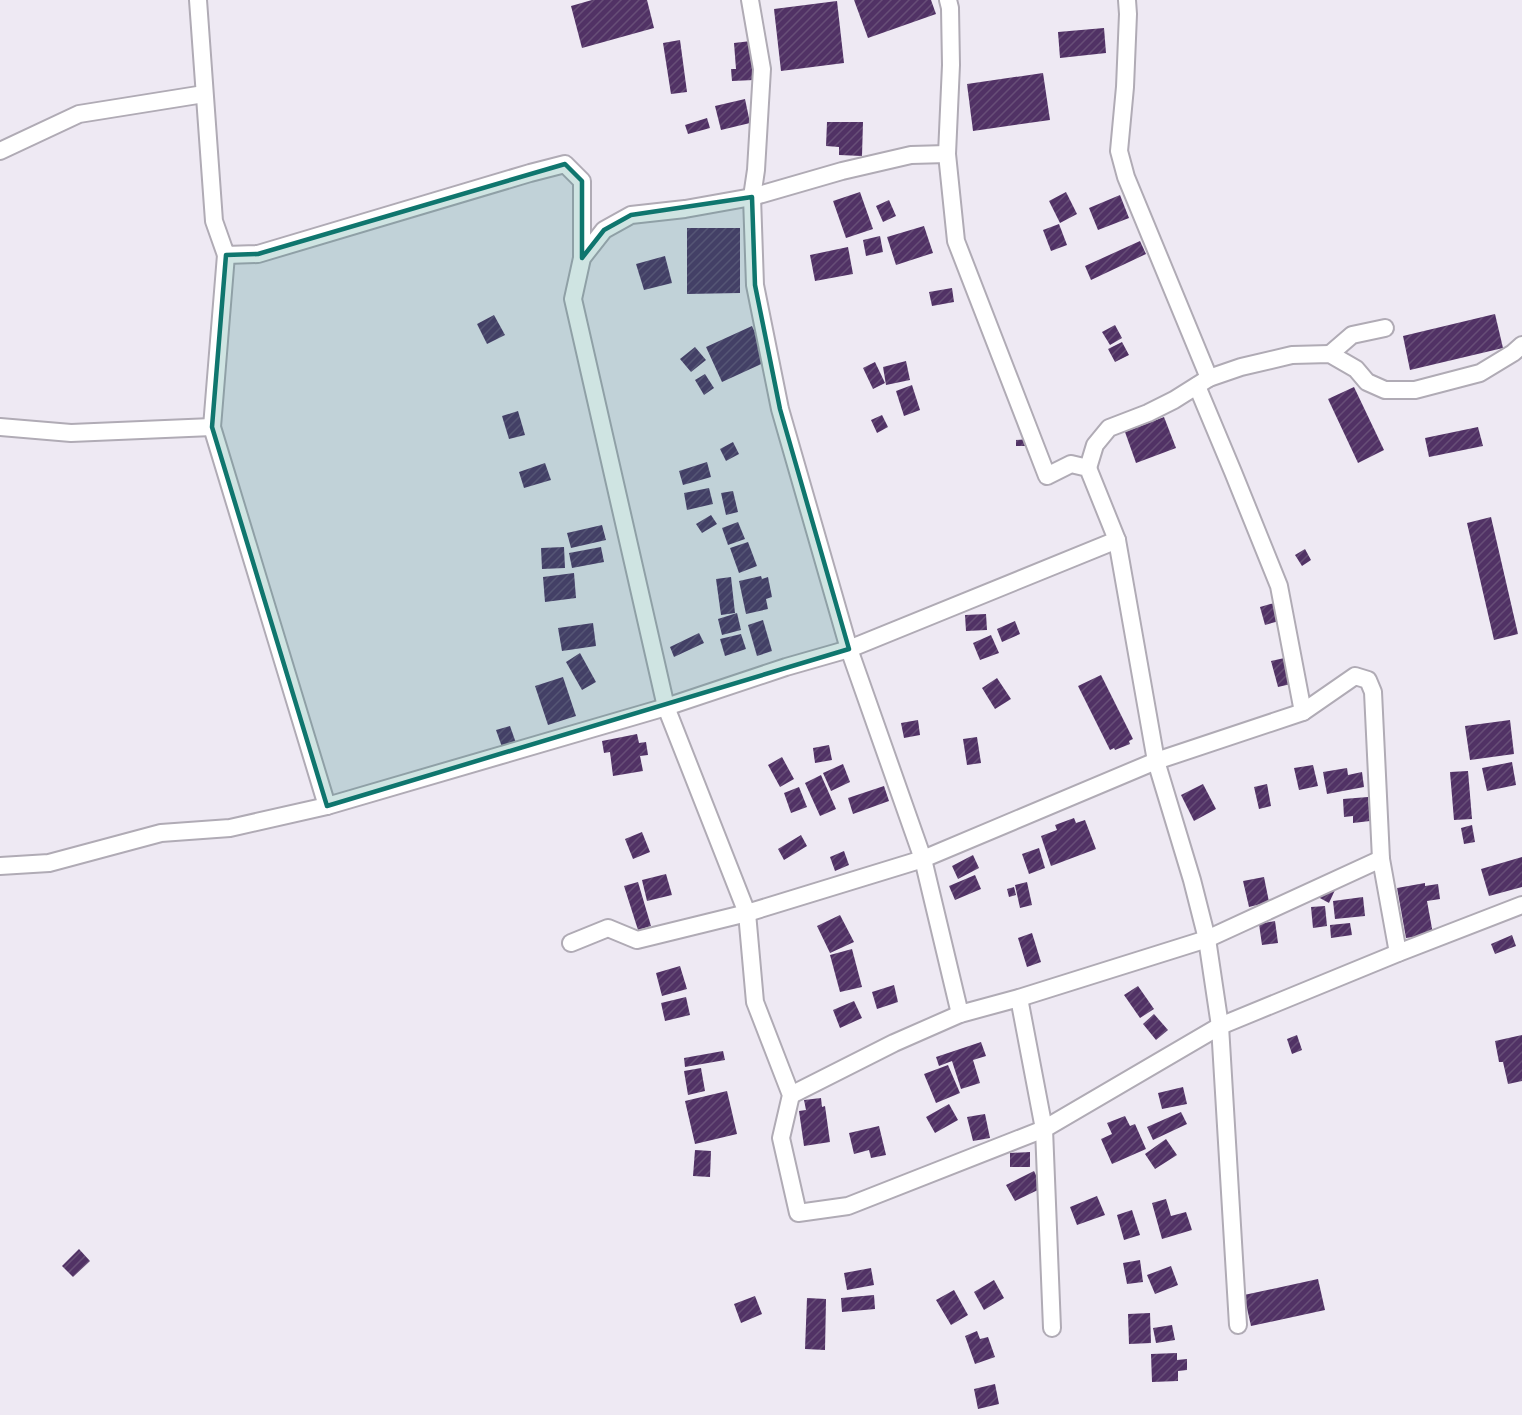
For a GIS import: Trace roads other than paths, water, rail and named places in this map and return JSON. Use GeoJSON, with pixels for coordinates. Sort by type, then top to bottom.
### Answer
{"type":"FeatureCollection","features":[{"type":"Feature","properties":{"kind":"street"},"geometry":{"type":"LineString","coordinates":[[198,0],[214,221],[226,255],[212,427],[327,806]]}},
{"type":"Feature","properties":{"kind":"street"},"geometry":{"type":"LineString","coordinates":[[750,0],[762,69],[756,170],[752,197],[755,285],[780,409],[849,650],[923,859],[960,1014]]}},
{"type":"Feature","properties":{"kind":"street"},"geometry":{"type":"LineString","coordinates":[[948,0],[951,65],[947,154],[956,241],[1047,476],[1071,464],[1095,445],[1108,428],[1148,413],[1203,382],[1241,367],[1292,355],[1330,354],[1356,369],[1367,382],[1385,390],[1415,390],[1480,373],[1522,345]]}},
{"type":"Feature","properties":{"kind":"street"},"geometry":{"type":"LineString","coordinates":[[1126,0],[1128,14],[1125,87],[1119,151],[1126,177],[1203,382],[1233,472],[1279,586],[1303,712]]}},
{"type":"Feature","properties":{"kind":"street"},"geometry":{"type":"LineString","coordinates":[[0,151],[79,114],[204,94]]}},
{"type":"Feature","properties":{"kind":"street"},"geometry":{"type":"LineString","coordinates":[[582,258],[604,230],[631,215],[752,197],[911,154],[947,154]]}},
{"type":"Feature","properties":{"kind":"street"},"geometry":{"type":"LineString","coordinates":[[226,255],[258,254],[565,164],[582,181],[582,258],[573,299],[666,707],[747,913],[755,1002],[791,1095],[781,1138],[798,1213],[848,1206],[1044,1129],[1220,1026],[1522,905]]}},
{"type":"Feature","properties":{"kind":"street"},"geometry":{"type":"LineString","coordinates":[[1330,354],[1352,335],[1385,328]]}},
{"type":"Feature","properties":{"kind":"street"},"geometry":{"type":"LineString","coordinates":[[0,427],[70,433],[212,427]]}},
{"type":"Feature","properties":{"kind":"street"},"geometry":{"type":"LineString","coordinates":[[1095,445],[1088,468],[1117,540],[1156,761],[1192,880],[1207,939],[1220,1026],[1238,1325]]}},
{"type":"Feature","properties":{"kind":"street"},"geometry":{"type":"LineString","coordinates":[[1071,464],[1088,468]]}},
{"type":"Feature","properties":{"kind":"street"},"geometry":{"type":"LineString","coordinates":[[0,866],[49,863],[161,833],[230,828],[327,806],[666,707],[786,667],[849,650],[1117,540]]}},
{"type":"Feature","properties":{"kind":"street"},"geometry":{"type":"LineString","coordinates":[[571,943],[608,927],[638,940],[747,913],[923,859],[1156,761],[1303,712],[1354,676],[1368,680],[1373,692],[1381,859],[1398,953]]}},
{"type":"Feature","properties":{"kind":"street"},"geometry":{"type":"LineString","coordinates":[[791,1095],[894,1043],[960,1014],[1019,998],[1207,939],[1381,859]]}},
{"type":"Feature","properties":{"kind":"street"},"geometry":{"type":"LineString","coordinates":[[1019,998],[1044,1129],[1052,1328]]}}]}
